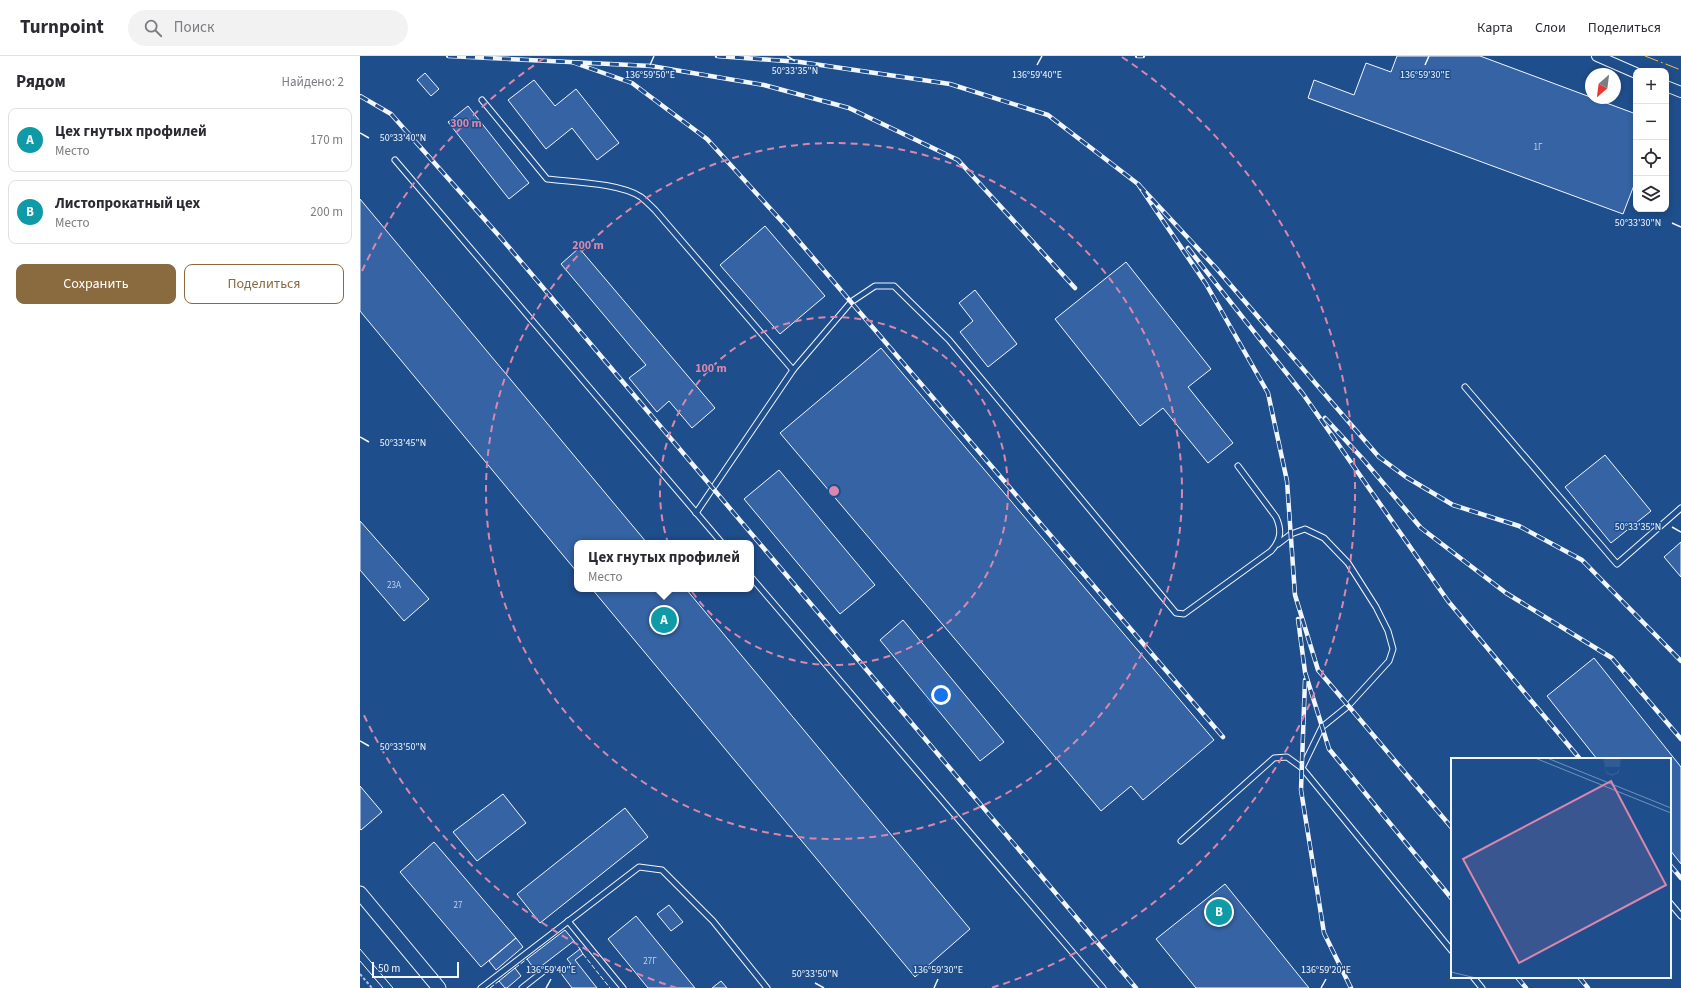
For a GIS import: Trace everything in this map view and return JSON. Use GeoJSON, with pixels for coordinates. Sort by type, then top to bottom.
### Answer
{"type":"FeatureCollection","features":[{"type":"Feature","properties":{"kind":"street"},"geometry":{"type":"LineString","coordinates":[[1597,56],[1633,72]]}},
{"type":"Feature","properties":{"kind":"street"},"geometry":{"type":"LineString","coordinates":[[1669,87],[1681,92]]}},
{"type":"Feature","properties":{"kind":"street"},"geometry":{"type":"LineString","coordinates":[[360,893],[439,988]]}},
{"type":"Feature","properties":{"kind":"lane"},"geometry":{"type":"LineString","coordinates":[[482,100],[547,179],[623,189],[645,201],[655,210],[793,370]]}},
{"type":"Feature","properties":{"kind":"lane"},"geometry":{"type":"LineString","coordinates":[[395,160],[719,540]]}},
{"type":"Feature","properties":{"kind":"lane"},"geometry":{"type":"LineString","coordinates":[[696,513],[793,370],[851,302],[875,286],[894,286],[949,340],[1176,613],[1184,614],[1271,551],[1291,534],[1305,529],[1324,538],[1348,564],[1376,607],[1388,631],[1393,649],[1389,661],[1348,706],[1322,727],[1302,768]]}},
{"type":"Feature","properties":{"kind":"lane"},"geometry":{"type":"LineString","coordinates":[[1465,387],[1616,564],[1681,508]]}},
{"type":"Feature","properties":{"kind":"lane"},"geometry":{"type":"LineString","coordinates":[[1238,466],[1276,517],[1280,526],[1278,544]]}},
{"type":"Feature","properties":{"kind":"lane"},"geometry":{"type":"LineString","coordinates":[[754,581],[1103,988]]}},
{"type":"Feature","properties":{"kind":"lane"},"geometry":{"type":"LineString","coordinates":[[1181,841],[1274,758],[1287,757],[1302,768],[1451,950]]}},
{"type":"Feature","properties":{"kind":"lane"},"geometry":{"type":"LineString","coordinates":[[481,988],[639,867],[662,870],[713,920],[767,988]]}},
{"type":"Feature","properties":{"kind":"lane"},"geometry":{"type":"LineString","coordinates":[[1671,904],[1681,916]]}},
{"type":"Feature","properties":{"kind":"lane"},"geometry":{"type":"LineString","coordinates":[[568,921],[623,988]]}},
{"type":"Feature","properties":{"kind":"lane"},"geometry":{"type":"LineString","coordinates":[[522,988],[545,970]]}},
{"type":"Feature","properties":{"kind":"lane"},"geometry":{"type":"LineString","coordinates":[[1474,978],[1482,988]]}},
{"type":"Feature","properties":{"kind":"path"},"geometry":{"type":"LineString","coordinates":[[360,974],[372,988]]}},
{"type":"Feature","properties":{"kind":"building"},"geometry":{"type":"Polygon","coordinates":[[[1397,56],[1480,56],[1585,95],[1585,104],[1609,104],[1633,113],[1633,188],[1623,214],[1308,98],[1314,80],[1354,95],[1366,63],[1391,72],[1397,56]]]}},
{"type":"Feature","properties":{"kind":"building"},"geometry":{"type":"Polygon","coordinates":[[[425,73],[439,89],[431,96],[417,80],[425,73]]]}},
{"type":"Feature","properties":{"kind":"building"},"geometry":{"type":"Polygon","coordinates":[[[534,80],[555,106],[576,89],[619,143],[597,160],[572,128],[546,149],[508,100],[534,80]]]}},
{"type":"Feature","properties":{"kind":"building"},"geometry":{"type":"Polygon","coordinates":[[[468,106],[529,183],[509,199],[448,122],[468,106]]]}},
{"type":"Feature","properties":{"kind":"building"},"geometry":{"type":"Polygon","coordinates":[[[360,199],[644,540],[574,540],[574,568],[360,311],[360,199]]]}},
{"type":"Feature","properties":{"kind":"building"},"geometry":{"type":"Polygon","coordinates":[[[765,226],[825,296],[780,334],[720,265],[765,226]]]}},
{"type":"Feature","properties":{"kind":"building"},"geometry":{"type":"Polygon","coordinates":[[[579,248],[715,408],[692,428],[669,401],[657,412],[629,378],[646,365],[561,264],[579,248]]]}},
{"type":"Feature","properties":{"kind":"building"},"geometry":{"type":"Polygon","coordinates":[[[1126,262],[1211,369],[1188,387],[1233,443],[1208,463],[1163,408],[1140,426],[1055,319],[1126,262]]]}},
{"type":"Feature","properties":{"kind":"building"},"geometry":{"type":"Polygon","coordinates":[[[975,290],[1017,344],[988,367],[960,332],[973,321],[959,303],[975,290]]]}},
{"type":"Feature","properties":{"kind":"building"},"geometry":{"type":"Polygon","coordinates":[[[881,348],[1214,740],[1143,800],[1131,786],[1101,811],[780,433],[881,348]]]}},
{"type":"Feature","properties":{"kind":"building"},"geometry":{"type":"Polygon","coordinates":[[[1605,455],[1651,511],[1611,543],[1565,487],[1605,455]]]}},
{"type":"Feature","properties":{"kind":"building"},"geometry":{"type":"Polygon","coordinates":[[[779,470],[875,585],[840,614],[744,499],[779,470]]]}},
{"type":"Feature","properties":{"kind":"building"},"geometry":{"type":"Polygon","coordinates":[[[360,521],[429,599],[404,621],[360,570],[360,521]]]}},
{"type":"Feature","properties":{"kind":"building"},"geometry":{"type":"Polygon","coordinates":[[[1681,542],[1681,577],[1664,557],[1681,542]]]}},
{"type":"Feature","properties":{"kind":"building"},"geometry":{"type":"Polygon","coordinates":[[[594,592],[689,592],[970,929],[915,977],[594,592]]]}},
{"type":"Feature","properties":{"kind":"building"},"geometry":{"type":"Polygon","coordinates":[[[903,620],[1004,742],[980,761],[880,640],[903,620]]]}},
{"type":"Feature","properties":{"kind":"building"},"geometry":{"type":"Polygon","coordinates":[[[1594,658],[1681,767],[1681,864],[1671,851],[1671,758],[1596,758],[1547,696],[1594,658]]]}},
{"type":"Feature","properties":{"kind":"building"},"geometry":{"type":"Polygon","coordinates":[[[360,786],[382,812],[361,830],[360,829],[360,786]]]}},
{"type":"Feature","properties":{"kind":"building"},"geometry":{"type":"Polygon","coordinates":[[[503,794],[526,823],[477,861],[453,832],[503,794]]]}},
{"type":"Feature","properties":{"kind":"building"},"geometry":{"type":"Polygon","coordinates":[[[625,808],[648,837],[540,923],[517,894],[625,808]]]}},
{"type":"Feature","properties":{"kind":"building"},"geometry":{"type":"Polygon","coordinates":[[[434,842],[516,938],[481,967],[400,872],[434,842]]]}},
{"type":"Feature","properties":{"kind":"building"},"geometry":{"type":"Polygon","coordinates":[[[1225,884],[1309,988],[1196,988],[1156,939],[1225,884]]]}},
{"type":"Feature","properties":{"kind":"building"},"geometry":{"type":"Polygon","coordinates":[[[669,905],[683,922],[671,931],[657,914],[669,905]]]}},
{"type":"Feature","properties":{"kind":"building"},"geometry":{"type":"Polygon","coordinates":[[[636,916],[695,988],[648,988],[608,939],[636,916]]]}},
{"type":"Feature","properties":{"kind":"building"},"geometry":{"type":"Polygon","coordinates":[[[565,930],[574,941],[531,974],[528,970],[532,966],[527,959],[565,930]]]}},
{"type":"Feature","properties":{"kind":"building"},"geometry":{"type":"Polygon","coordinates":[[[516,938],[523,947],[496,970],[489,961],[516,938]]]}},
{"type":"Feature","properties":{"kind":"building"},"geometry":{"type":"Polygon","coordinates":[[[580,949],[583,954],[575,960],[597,988],[572,988],[560,972],[571,964],[567,959],[580,949]]]}},
{"type":"Feature","properties":{"kind":"building"},"geometry":{"type":"Polygon","coordinates":[[[515,968],[521,976],[505,988],[499,981],[515,968]]]}},
{"type":"Feature","properties":{"kind":"building"},"geometry":{"type":"Polygon","coordinates":[[[721,981],[727,988],[712,988],[721,981]]]}},
{"type":"Feature","properties":{"kind":"tram line"},"geometry":{"type":"LineString","coordinates":[[360,949],[393,988]]}},
{"type":"Feature","properties":{"kind":"tram line"},"geometry":{"type":"LineString","coordinates":[[360,961],[383,988]]}},
{"type":"Feature","properties":{"kind":"railway"},"geometry":{"type":"LineString","coordinates":[[448,56],[651,66],[764,85],[849,108],[958,160],[1075,288]]}},
{"type":"Feature","properties":{"kind":"railway"},"geometry":{"type":"LineString","coordinates":[[717,56],[800,62],[950,84],[1048,115],[1138,184],[1141,188]]}},
{"type":"Feature","properties":{"kind":"railway"},"geometry":{"type":"LineString","coordinates":[[1137,56],[1143,56]]}},
{"type":"Feature","properties":{"kind":"railway"},"geometry":{"type":"LineString","coordinates":[[572,62],[632,83],[707,139],[786,226],[1223,737]]}},
{"type":"Feature","properties":{"kind":"railway"},"geometry":{"type":"LineString","coordinates":[[360,96],[391,114],[501,238],[1136,988]]}},
{"type":"Feature","properties":{"kind":"railway"},"geometry":{"type":"LineString","coordinates":[[1451,827],[1318,670],[1295,595],[1287,481],[1268,393],[1206,284],[1138,184],[1216,268],[1379,457],[1406,477],[1453,505],[1519,526],[1582,560],[1681,661]]}},
{"type":"Feature","properties":{"kind":"railway"},"geometry":{"type":"LineString","coordinates":[[1188,248],[1303,394],[1448,601],[1579,758]]}},
{"type":"Feature","properties":{"kind":"railway"},"geometry":{"type":"LineString","coordinates":[[1325,418],[1362,458],[1421,528],[1506,593],[1612,658],[1681,739]]}},
{"type":"Feature","properties":{"kind":"railway"},"geometry":{"type":"LineString","coordinates":[[1298,619],[1305,672],[1329,749],[1451,898]]}},
{"type":"Feature","properties":{"kind":"railway"},"geometry":{"type":"LineString","coordinates":[[1305,680],[1301,790],[1324,933],[1351,988]]}},
{"type":"Feature","properties":{"kind":"railway"},"geometry":{"type":"LineString","coordinates":[[1671,866],[1681,878]]}},
{"type":"Feature","properties":{"kind":"railway"},"geometry":{"type":"LineString","coordinates":[[1518,978],[1526,988]]}},
{"type":"Feature","properties":{"kind":"railway"},"geometry":{"type":"LineString","coordinates":[[1580,978],[1588,988]]}},
{"type":"Feature","properties":{"kind":"fence"},"geometry":{"type":"LineString","coordinates":[[574,941],[580,949]]}},
{"type":"Feature","properties":{"kind":"fence"},"geometry":{"type":"LineString","coordinates":[[583,954],[610,988]]}},
{"type":"Feature","properties":{"kind":"fence"},"geometry":{"type":"LineString","coordinates":[[515,968],[527,959]]}},
{"type":"Feature","properties":{"kind":"fence"},"geometry":{"type":"LineString","coordinates":[[490,988],[499,981]]}},
{"type":"Feature","properties":{"kind":"power"},"geometry":{"type":"LineString","coordinates":[[1645,56],[1681,70]]}},
{"type":"Feature","properties":{"kind":"place","name":"Цех гнутых профилей"},"geometry":{"type":"Point","coordinates":[664,620]}},
{"type":"Feature","properties":{"kind":"place","name":"Листопрокатный цех"},"geometry":{"type":"Point","coordinates":[1219,912]}}]}
